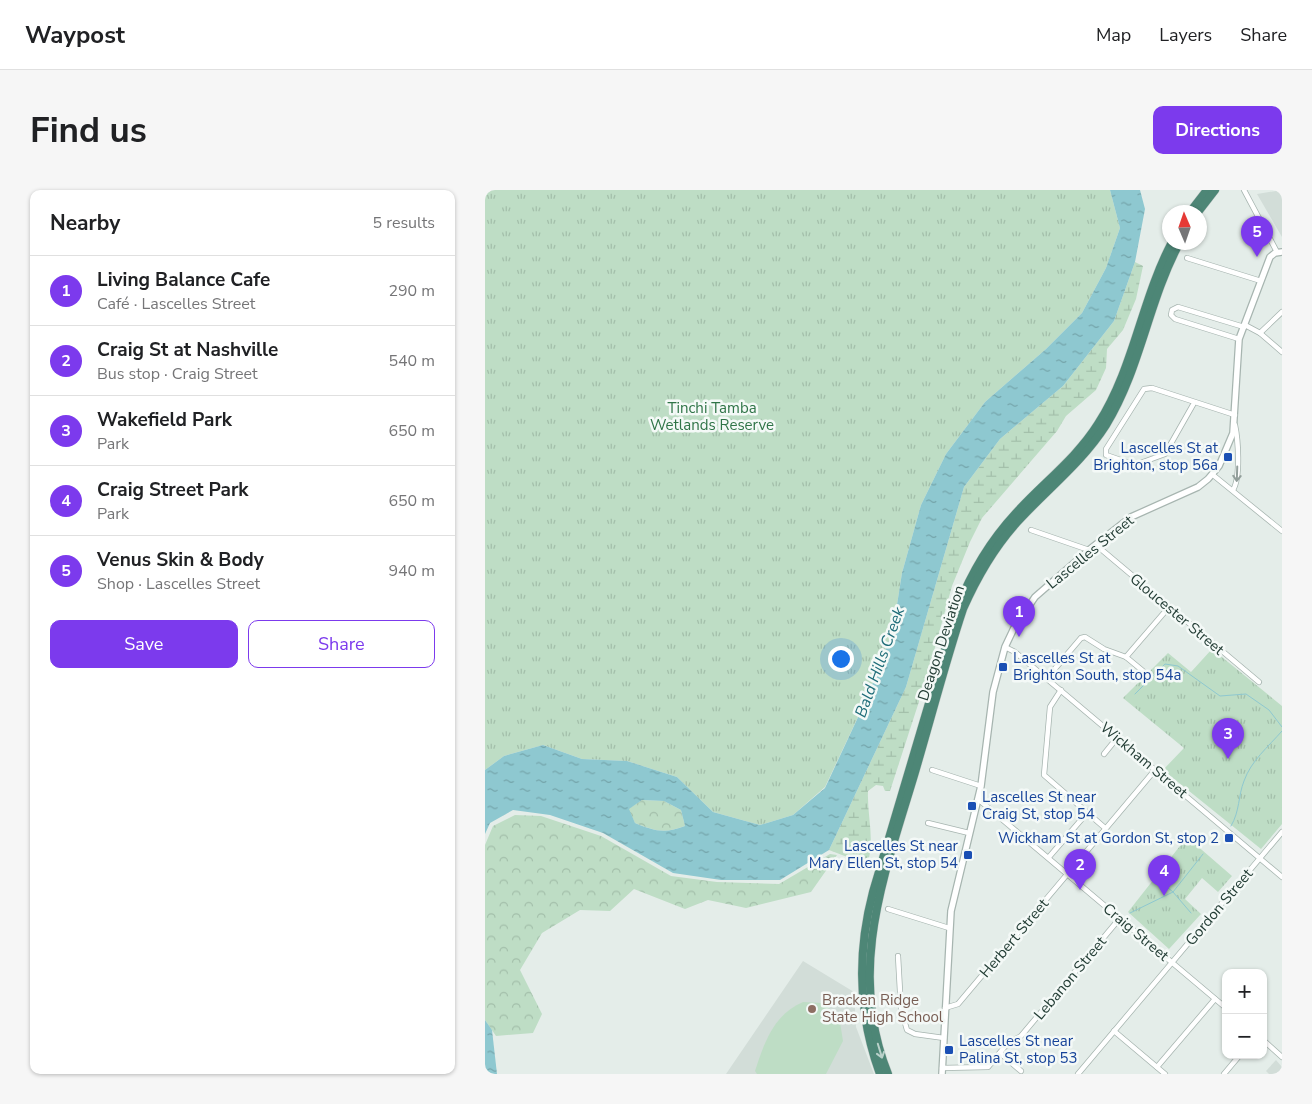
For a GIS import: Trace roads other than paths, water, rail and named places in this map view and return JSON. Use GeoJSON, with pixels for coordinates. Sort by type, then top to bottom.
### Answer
{"type":"FeatureCollection","features":[{"type":"Feature","properties":{"kind":"highway"},"geometry":{"type":"LineString","coordinates":[[1195,205],[1207,190]]}},
{"type":"Feature","properties":{"kind":"highway"},"geometry":{"type":"LineString","coordinates":[[1203,205],[1215,190]]}},
{"type":"Feature","properties":{"kind":"highway","name":"Deagon Deviation"},"geometry":{"type":"LineString","coordinates":[[880,1074],[870,1043],[863,1001],[861,966],[864,933],[873,892],[957,609],[975,568],[1002,529],[1077,453],[1105,413],[1123,375],[1149,294],[1168,250]]}},
{"type":"Feature","properties":{"kind":"highway","name":"Deagon Deviation"},"geometry":{"type":"LineString","coordinates":[[888,1074],[877,1039],[871,1005],[869,969],[872,929],[883,880],[963,609],[985,566],[1006,535],[1070,470],[1106,425],[1127,384],[1155,295],[1176,250]]}},
{"type":"Feature","properties":{"kind":"street"},"geometry":{"type":"LineString","coordinates":[[1252,190],[1245,192],[1279,252]]}},
{"type":"Feature","properties":{"kind":"street","name":"Lascelles Street"},"geometry":{"type":"LineString","coordinates":[[942,1071],[949,928],[954,890],[981,786],[993,692],[1005,647],[1014,628],[1035,597],[1096,544],[1126,520],[1198,487],[1213,475],[1230,442],[1235,424],[1239,339],[1270,258],[1279,252]]}},
{"type":"Feature","properties":{"kind":"street"},"geometry":{"type":"LineString","coordinates":[[1187,258],[1261,281]]}},
{"type":"Feature","properties":{"kind":"street"},"geometry":{"type":"LineString","coordinates":[[1239,339],[1175,319],[1171,315],[1172,310],[1178,307],[1244,326],[1260,333],[1282,352]]}},
{"type":"Feature","properties":{"kind":"street"},"geometry":{"type":"LineString","coordinates":[[1260,333],[1282,312]]}},
{"type":"Feature","properties":{"kind":"street"},"geometry":{"type":"LineString","coordinates":[[1194,402],[1165,454],[1135,465],[1110,458],[1105,453],[1144,389],[1152,388],[1236,415]]}},
{"type":"Feature","properties":{"kind":"street"},"geometry":{"type":"LineString","coordinates":[[1233,490],[1236,484],[1238,436],[1235,424]]}},
{"type":"Feature","properties":{"kind":"street"},"geometry":{"type":"LineString","coordinates":[[1213,475],[1282,531]]}},
{"type":"Feature","properties":{"kind":"street"},"geometry":{"type":"LineString","coordinates":[[1031,530],[1089,550]]}},
{"type":"Feature","properties":{"kind":"street","name":"Gloucester Street"},"geometry":{"type":"LineString","coordinates":[[1096,544],[1259,682]]}},
{"type":"Feature","properties":{"kind":"street"},"geometry":{"type":"LineString","coordinates":[[1126,658],[1169,607]]}},
{"type":"Feature","properties":{"kind":"street"},"geometry":{"type":"LineString","coordinates":[[1047,678],[1085,634],[1104,649],[1126,658],[1143,672]]}},
{"type":"Feature","properties":{"kind":"street","name":"Wickham Street"},"geometry":{"type":"LineString","coordinates":[[1005,647],[1015,652],[1047,678],[1282,877]]}},
{"type":"Feature","properties":{"kind":"street"},"geometry":{"type":"LineString","coordinates":[[1061,690],[1050,707],[1044,774],[1105,828]]}},
{"type":"Feature","properties":{"kind":"street"},"geometry":{"type":"LineString","coordinates":[[1105,754],[1117,738]]}},
{"type":"Feature","properties":{"kind":"street"},"geometry":{"type":"LineString","coordinates":[[932,770],[981,786]]}},
{"type":"Feature","properties":{"kind":"street","name":"Herbert Street"},"geometry":{"type":"LineString","coordinates":[[945,1008],[958,1004],[1155,770]]}},
{"type":"Feature","properties":{"kind":"street","name":"Craig Street"},"geometry":{"type":"LineString","coordinates":[[978,799],[1222,1005]]}},
{"type":"Feature","properties":{"kind":"street"},"geometry":{"type":"LineString","coordinates":[[1049,857],[1087,813]]}},
{"type":"Feature","properties":{"kind":"street"},"geometry":{"type":"LineString","coordinates":[[928,823],[969,833]]}},
{"type":"Feature","properties":{"kind":"street","name":"Gordon Street"},"geometry":{"type":"LineString","coordinates":[[1078,1074],[1282,832]]}},
{"type":"Feature","properties":{"kind":"street"},"geometry":{"type":"LineString","coordinates":[[889,909],[949,928]]}},
{"type":"Feature","properties":{"kind":"street","name":"Lebanon Street"},"geometry":{"type":"LineString","coordinates":[[942,1071],[988,1067],[1007,1044],[1021,1036],[1120,918]]}},
{"type":"Feature","properties":{"kind":"street"},"geometry":{"type":"LineString","coordinates":[[898,956],[902,1014],[907,1030],[915,1034],[944,1038]]}},
{"type":"Feature","properties":{"kind":"street"},"geometry":{"type":"LineString","coordinates":[[1157,1067],[1215,999]]}},
{"type":"Feature","properties":{"kind":"street"},"geometry":{"type":"LineString","coordinates":[[1114,1031],[1165,1074]]}},
{"type":"Feature","properties":{"kind":"street"},"geometry":{"type":"LineString","coordinates":[[1267,1044],[1282,1057]]}},
{"type":"Feature","properties":{"kind":"street"},"geometry":{"type":"LineString","coordinates":[[1000,1053],[1021,1072]]}},
{"type":"Feature","properties":{"kind":"street"},"geometry":{"type":"LineString","coordinates":[[1224,1074],[1237,1059]]}},
{"type":"Feature","properties":{"kind":"water"},"geometry":{"type":"Polygon","coordinates":[[[1110,190],[1140,190],[1145,209],[1135,262],[1114,321],[1063,386],[1000,439],[964,487],[906,687],[829,850],[780,880],[721,880],[673,873],[603,833],[550,815],[513,810],[490,823],[485,834],[485,770],[504,756],[543,745],[582,759],[627,761],[677,777],[713,812],[760,825],[793,815],[825,788],[867,698],[893,630],[902,573],[921,505],[946,454],[985,402],[1046,349],[1082,313],[1106,268],[1120,228],[1110,190]],[[642,800],[629,809],[635,823],[665,831],[685,826],[681,810],[664,801],[642,800]]]}},
{"type":"Feature","properties":{"kind":"water"},"geometry":{"type":"Polygon","coordinates":[[[485,1020],[492,1030],[497,1074],[485,1074],[485,1020]]]}},
{"type":"Feature","properties":{"kind":"waterway"},"geometry":{"type":"LineString","coordinates":[[1135,694],[1165,664],[1178,666],[1220,696],[1246,694],[1269,710],[1282,727]]}},
{"type":"Feature","properties":{"kind":"waterway"},"geometry":{"type":"LineString","coordinates":[[1231,826],[1236,815],[1247,774],[1260,754],[1282,731]]}},
{"type":"Feature","properties":{"kind":"waterway"},"geometry":{"type":"LineString","coordinates":[[1130,913],[1173,892],[1203,854]]}},
{"type":"Feature","properties":{"kind":"waterway"},"geometry":{"type":"LineString","coordinates":[[1155,877],[1173,892],[1191,913]]}},
{"type":"Feature","properties":{"kind":"place","name":"Venus Skin & Body"},"geometry":{"type":"Point","coordinates":[1257,257]}},
{"type":"Feature","properties":{"kind":"place","name":"Lascelles St at Brighton, stop 56a"},"geometry":{"type":"Point","coordinates":[1228,457]}},
{"type":"Feature","properties":{"kind":"place","name":"Living Balance Cafe"},"geometry":{"type":"Point","coordinates":[1019,637]}},
{"type":"Feature","properties":{"kind":"place","name":"Lascelles St at Brighton South, stop 54a"},"geometry":{"type":"Point","coordinates":[1003,667]}},
{"type":"Feature","properties":{"kind":"place","name":"Wakefield Park"},"geometry":{"type":"Point","coordinates":[1228,759]}},
{"type":"Feature","properties":{"kind":"place","name":"Lascelles St near Craig St, stop 54"},"geometry":{"type":"Point","coordinates":[972,806]}},
{"type":"Feature","properties":{"kind":"place","name":"Wickham St at Gordon St, stop 2"},"geometry":{"type":"Point","coordinates":[1229,838]}},
{"type":"Feature","properties":{"kind":"place","name":"Lascelles St near Mary Ellen St, stop 54"},"geometry":{"type":"Point","coordinates":[968,855]}},
{"type":"Feature","properties":{"kind":"place","name":"Craig St at Nashville"},"geometry":{"type":"Point","coordinates":[1080,890]}},
{"type":"Feature","properties":{"kind":"place","name":"Craig Street Park"},"geometry":{"type":"Point","coordinates":[1164,896]}},
{"type":"Feature","properties":{"kind":"place","name":"Bracken Ridge State High School"},"geometry":{"type":"Point","coordinates":[812,1009]}},
{"type":"Feature","properties":{"kind":"place","name":"Lascelles St near Palina St, stop 53"},"geometry":{"type":"Point","coordinates":[949,1050]}},
{"type":"Feature","properties":{"kind":"park label","name":"Tinchi Tamba Wetlands Reserve"},"geometry":{"type":"Point","coordinates":[712,416]}},
{"type":"Feature","properties":{"kind":"water label","name":"Bald Hills Creek"},"geometry":{"type":"Point","coordinates":[879,662]}}]}
